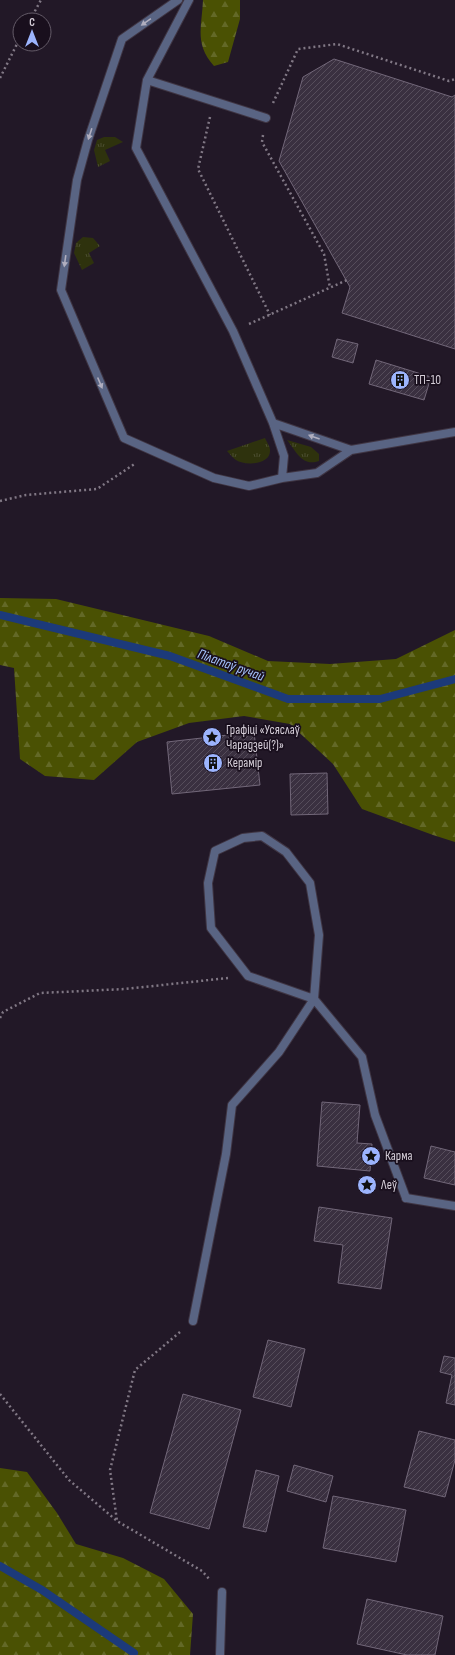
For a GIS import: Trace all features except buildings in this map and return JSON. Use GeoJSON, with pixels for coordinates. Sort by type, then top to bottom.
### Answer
{"type":"FeatureCollection","features":[{"type":"Feature","properties":{"kind":"street"},"geometry":{"type":"LineString","coordinates":[[178,0],[122,39],[88,140],[77,180],[61,290],[124,438],[214,478],[249,486],[282,478],[317,473],[351,450],[455,432]]}},
{"type":"Feature","properties":{"kind":"street"},"geometry":{"type":"LineString","coordinates":[[189,0],[147,80],[136,148],[232,331],[273,423],[284,456],[282,478]]}},
{"type":"Feature","properties":{"kind":"street"},"geometry":{"type":"LineString","coordinates":[[147,80],[266,118]]}},
{"type":"Feature","properties":{"kind":"street"},"geometry":{"type":"LineString","coordinates":[[273,423],[351,450]]}},
{"type":"Feature","properties":{"kind":"street"},"geometry":{"type":"LineString","coordinates":[[193,1321],[226,1154],[232,1105],[279,1052],[314,999],[319,936],[310,883],[286,852],[262,836],[243,838],[215,851],[208,883],[211,928],[248,976],[314,999],[362,1057],[374,1115],[406,1198],[455,1206]]}},
{"type":"Feature","properties":{"kind":"street"},"geometry":{"type":"LineString","coordinates":[[220,1655],[222,1592]]}},
{"type":"Feature","properties":{"kind":"path"},"geometry":{"type":"LineString","coordinates":[[34,12],[41,0]]}},
{"type":"Feature","properties":{"kind":"path"},"geometry":{"type":"LineString","coordinates":[[330,288],[324,254],[262,142],[266,118],[298,49],[337,44],[449,81],[455,79]]}},
{"type":"Feature","properties":{"kind":"path"},"geometry":{"type":"LineString","coordinates":[[0,78],[13,52]]}},
{"type":"Feature","properties":{"kind":"path"},"geometry":{"type":"LineString","coordinates":[[213,101],[198,169],[270,315]]}},
{"type":"Feature","properties":{"kind":"path"},"geometry":{"type":"LineString","coordinates":[[232,331],[347,280]]}},
{"type":"Feature","properties":{"kind":"path"},"geometry":{"type":"LineString","coordinates":[[0,501],[26,495],[98,489],[153,451]]}},
{"type":"Feature","properties":{"kind":"path"},"geometry":{"type":"LineString","coordinates":[[0,1018],[3,1012],[40,993],[125,989],[248,976]]}},
{"type":"Feature","properties":{"kind":"path"},"geometry":{"type":"LineString","coordinates":[[117,1521],[110,1470],[135,1370],[193,1321]]}},
{"type":"Feature","properties":{"kind":"path"},"geometry":{"type":"LineString","coordinates":[[0,1394],[69,1480],[117,1521],[202,1571],[222,1592]]}},
{"type":"Feature","properties":{"kind":"green space"},"geometry":{"type":"Polygon","coordinates":[[[203,0],[240,0],[240,19],[228,62],[214,66],[208,58],[201,42],[203,0]]]}},
{"type":"Feature","properties":{"kind":"green space"},"geometry":{"type":"Polygon","coordinates":[[[104,137],[115,137],[123,142],[105,150],[110,161],[98,167],[94,150],[97,140],[104,137]]]}},
{"type":"Feature","properties":{"kind":"green space"},"geometry":{"type":"Polygon","coordinates":[[[83,237],[93,238],[100,246],[89,253],[94,263],[82,270],[74,253],[76,243],[83,237]]]}},
{"type":"Feature","properties":{"kind":"green space"},"geometry":{"type":"Polygon","coordinates":[[[265,438],[270,450],[269,455],[266,459],[257,463],[240,462],[227,451],[265,438]]]}},
{"type":"Feature","properties":{"kind":"green space"},"geometry":{"type":"Polygon","coordinates":[[[287,440],[311,447],[319,454],[319,461],[308,462],[304,460],[287,440]]]}},
{"type":"Feature","properties":{"kind":"green space"},"geometry":{"type":"Polygon","coordinates":[[[0,598],[56,599],[209,636],[268,661],[330,664],[396,659],[455,630],[455,842],[362,809],[333,764],[290,724],[244,716],[189,723],[137,742],[94,780],[45,776],[20,759],[14,668],[0,665],[0,598]]]}},
{"type":"Feature","properties":{"kind":"green space"},"geometry":{"type":"Polygon","coordinates":[[[0,1468],[27,1472],[57,1513],[76,1544],[123,1558],[164,1579],[193,1614],[190,1655],[0,1655],[0,1468]]]}},
{"type":"Feature","properties":{"kind":"waterway","name":"Пілатаў ручай"},"geometry":{"type":"LineString","coordinates":[[0,615],[170,656],[288,699],[380,699],[455,679]]}},
{"type":"Feature","properties":{"kind":"waterway"},"geometry":{"type":"LineString","coordinates":[[0,1566],[42,1590],[134,1653]]}},
{"type":"Feature","properties":{"kind":"place","name":"ТП-10"},"geometry":{"type":"Point","coordinates":[400,380]}},
{"type":"Feature","properties":{"kind":"place","name":"Графіці «Усяслаў Чарадзей(?)»"},"geometry":{"type":"Point","coordinates":[212,737]}},
{"type":"Feature","properties":{"kind":"place","name":"Керамір"},"geometry":{"type":"Point","coordinates":[213,763]}},
{"type":"Feature","properties":{"kind":"place","name":"Карма"},"geometry":{"type":"Point","coordinates":[371,1156]}},
{"type":"Feature","properties":{"kind":"place","name":"Леў"},"geometry":{"type":"Point","coordinates":[367,1185]}}]}
